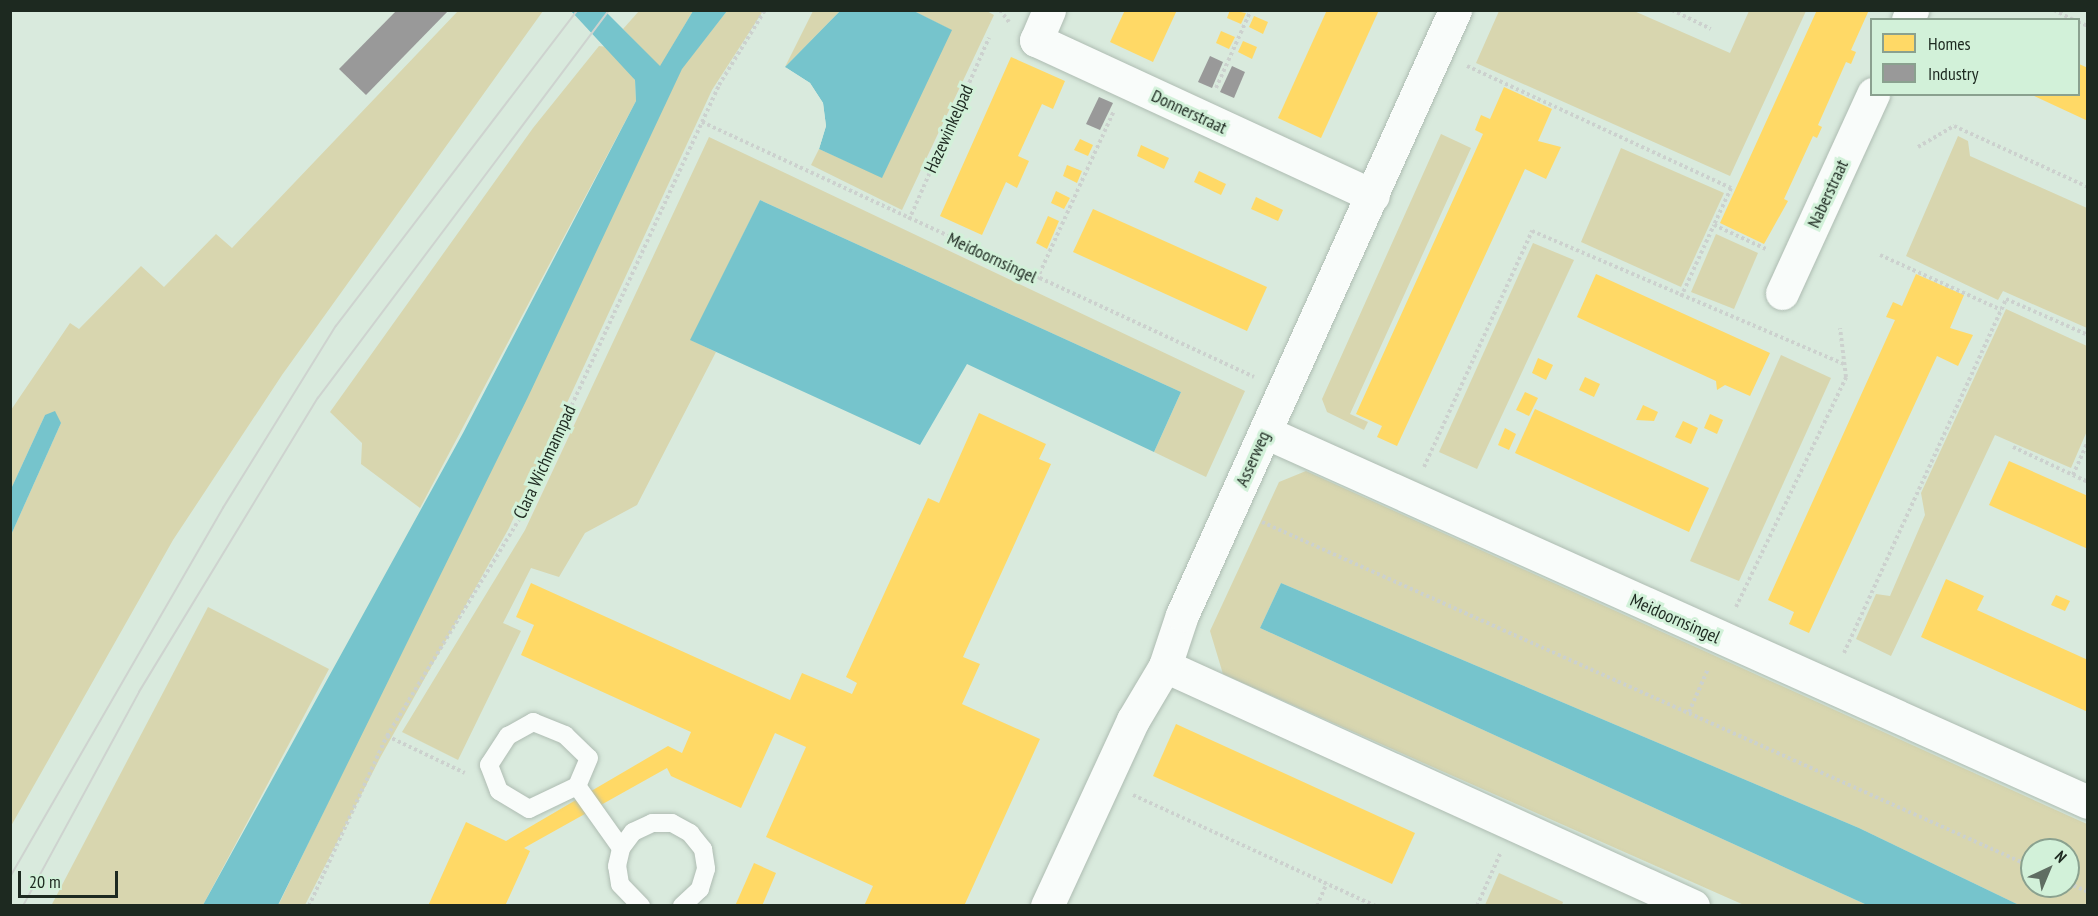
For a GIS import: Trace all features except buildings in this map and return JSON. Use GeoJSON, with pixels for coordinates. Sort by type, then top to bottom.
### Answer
{"type":"FeatureCollection","features":[{"type":"Feature","properties":{"kind":"street","name":"Donnerstraat"},"geometry":{"type":"LineString","coordinates":[[1049,10],[1036,40],[1373,196]]}},
{"type":"Feature","properties":{"kind":"street","name":"Asserweg"},"geometry":{"type":"LineString","coordinates":[[1047,906],[1104,782],[1165,666],[1182,615],[1455,10]]}},
{"type":"Feature","properties":{"kind":"street","name":"Naberstraat"},"geometry":{"type":"LineString","coordinates":[[1782,293],[1872,96]]}},
{"type":"Feature","properties":{"kind":"street","name":"Meidoornsingel"},"geometry":{"type":"LineString","coordinates":[[1265,432],[1720,639],[2088,802]]}},
{"type":"Feature","properties":{"kind":"street"},"geometry":{"type":"LineString","coordinates":[[1165,666],[1694,906]]}},
{"type":"Feature","properties":{"kind":"lane"},"geometry":{"type":"LineString","coordinates":[[533,722],[565,735],[589,758],[577,786],[529,809],[499,791],[489,765],[508,735],[533,722]]}},
{"type":"Feature","properties":{"kind":"lane"},"geometry":{"type":"LineString","coordinates":[[577,786],[621,848]]}},
{"type":"Feature","properties":{"kind":"lane"},"geometry":{"type":"LineString","coordinates":[[641,906],[620,884],[621,848],[633,832],[652,823],[672,823],[690,833],[703,849],[706,869],[700,889],[682,906]]}},
{"type":"Feature","properties":{"kind":"path","name":"Clara Wichmannpad"},"geometry":{"type":"LineString","coordinates":[[309,906],[387,736],[519,520],[702,122],[765,10]]}},
{"type":"Feature","properties":{"kind":"path"},"geometry":{"type":"LineString","coordinates":[[1202,118],[1251,10]]}},
{"type":"Feature","properties":{"kind":"path"},"geometry":{"type":"LineString","coordinates":[[1672,10],[1712,29]]}},
{"type":"Feature","properties":{"kind":"path"},"geometry":{"type":"LineString","coordinates":[[2054,10],[2070,18]]}},
{"type":"Feature","properties":{"kind":"path","name":"Hazewinkelpad"},"geometry":{"type":"LineString","coordinates":[[909,220],[989,38]]}},
{"type":"Feature","properties":{"kind":"path"},"geometry":{"type":"LineString","coordinates":[[1437,52],[1731,188],[1682,297]]}},
{"type":"Feature","properties":{"kind":"path"},"geometry":{"type":"LineString","coordinates":[[1037,279],[1127,83]]}},
{"type":"Feature","properties":{"kind":"path","name":"Meidoornsingel"},"geometry":{"type":"LineString","coordinates":[[702,122],[909,220],[1284,391]]}},
{"type":"Feature","properties":{"kind":"path"},"geometry":{"type":"LineString","coordinates":[[1918,147],[1954,126],[2088,187]]}},
{"type":"Feature","properties":{"kind":"path"},"geometry":{"type":"LineString","coordinates":[[1714,225],[1796,263]]}},
{"type":"Feature","properties":{"kind":"path"},"geometry":{"type":"LineString","coordinates":[[1424,467],[1532,231],[1682,297],[1844,364]]}},
{"type":"Feature","properties":{"kind":"path"},"geometry":{"type":"LineString","coordinates":[[1880,255],[2001,310]]}},
{"type":"Feature","properties":{"kind":"path"},"geometry":{"type":"LineString","coordinates":[[1844,653],[2006,299],[2088,335]]}},
{"type":"Feature","properties":{"kind":"path"},"geometry":{"type":"LineString","coordinates":[[1689,712],[1720,639],[1846,377],[1840,328]]}},
{"type":"Feature","properties":{"kind":"path"},"geometry":{"type":"LineString","coordinates":[[2073,475],[2088,442]]}},
{"type":"Feature","properties":{"kind":"path"},"geometry":{"type":"LineString","coordinates":[[2013,447],[2088,482]]}},
{"type":"Feature","properties":{"kind":"path"},"geometry":{"type":"LineString","coordinates":[[1225,521],[1266,522],[2020,862]]}},
{"type":"Feature","properties":{"kind":"path"},"geometry":{"type":"LineString","coordinates":[[387,736],[476,778],[494,776]]}},
{"type":"Feature","properties":{"kind":"path"},"geometry":{"type":"LineString","coordinates":[[1104,782],[1376,906]]}},
{"type":"Feature","properties":{"kind":"path"},"geometry":{"type":"LineString","coordinates":[[1477,906],[1514,824]]}},
{"type":"Feature","properties":{"kind":"path"},"geometry":{"type":"LineString","coordinates":[[1317,906],[1327,883]]}},
{"type":"Feature","properties":{"kind":"shaded area"},"geometry":{"type":"Polygon","coordinates":[[[985,10],[994,15],[902,210],[811,165],[819,149],[882,177],[951,30],[914,11],[985,10]]]}},
{"type":"Feature","properties":{"kind":"shaded area"},"geometry":{"type":"Polygon","coordinates":[[[458,11],[543,11],[282,375],[173,540],[11,826],[11,535],[61,423],[45,415],[11,489],[11,410],[70,323],[79,329],[141,266],[164,287],[216,234],[232,248],[458,11]]]}},
{"type":"Feature","properties":{"kind":"shaded area"},"geometry":{"type":"Polygon","coordinates":[[[639,11],[693,11],[660,67],[623,29],[639,11]]]}},
{"type":"Feature","properties":{"kind":"shaded area"},"geometry":{"type":"Polygon","coordinates":[[[727,11],[763,11],[712,90],[509,528],[380,758],[305,905],[278,906],[682,68],[727,11]]]}},
{"type":"Feature","properties":{"kind":"shaded area"},"geometry":{"type":"Polygon","coordinates":[[[813,11],[840,11],[785,67],[813,11]]]}},
{"type":"Feature","properties":{"kind":"shaded area"},"geometry":{"type":"Polygon","coordinates":[[[1499,11],[1634,11],[1730,53],[1749,11],[1806,11],[1730,176],[1476,63],[1499,11]]]}},
{"type":"Feature","properties":{"kind":"shaded area"},"geometry":{"type":"Polygon","coordinates":[[[599,46],[608,47],[635,80],[636,101],[420,508],[361,464],[362,443],[330,412],[533,128],[599,46]]]}},
{"type":"Feature","properties":{"kind":"shaded area"},"geometry":{"type":"Polygon","coordinates":[[[1441,134],[1471,148],[1350,414],[1368,422],[1364,430],[1327,412],[1322,399],[1441,134]]]}},
{"type":"Feature","properties":{"kind":"shaded area"},"geometry":{"type":"Polygon","coordinates":[[[1958,136],[1968,141],[1970,156],[2087,208],[2087,328],[2003,291],[1998,300],[1906,256],[1958,136]]]}},
{"type":"Feature","properties":{"kind":"shaded area"},"geometry":{"type":"Polygon","coordinates":[[[709,137],[1245,391],[1206,477],[1154,452],[1181,392],[760,200],[691,340],[716,352],[637,505],[585,533],[559,577],[531,568],[503,623],[521,631],[458,760],[402,732],[525,530],[709,137]]]}},
{"type":"Feature","properties":{"kind":"shaded area"},"geometry":{"type":"Polygon","coordinates":[[[1621,148],[1724,193],[1681,287],[1581,242],[1621,148]]]}},
{"type":"Feature","properties":{"kind":"shaded area"},"geometry":{"type":"Polygon","coordinates":[[[1716,234],[1758,253],[1734,309],[1691,292],[1716,234]]]}},
{"type":"Feature","properties":{"kind":"shaded area"},"geometry":{"type":"Polygon","coordinates":[[[1533,243],[1574,260],[1477,469],[1439,452],[1533,243]]]}},
{"type":"Feature","properties":{"kind":"shaded area"},"geometry":{"type":"Polygon","coordinates":[[[2006,309],[2087,346],[2087,431],[2071,468],[1995,435],[1891,656],[1856,639],[1876,594],[1890,596],[1925,515],[1921,493],[2006,309]]]}},
{"type":"Feature","properties":{"kind":"shaded area"},"geometry":{"type":"Polygon","coordinates":[[[1781,355],[1831,378],[1739,581],[1690,561],[1781,355]]]}},
{"type":"Feature","properties":{"kind":"shaded area"},"geometry":{"type":"Polygon","coordinates":[[[1306,471],[2087,824],[2087,905],[2019,905],[1859,828],[1281,583],[1260,628],[1867,905],[1744,905],[1223,674],[1210,631],[1279,482],[1306,471]]]}},
{"type":"Feature","properties":{"kind":"shaded area"},"geometry":{"type":"Polygon","coordinates":[[[208,607],[329,669],[203,905],[51,906],[208,607]]]}},
{"type":"Feature","properties":{"kind":"shaded area"},"geometry":{"type":"Polygon","coordinates":[[[1499,873],[1563,902],[1562,905],[1485,905],[1499,873]]]}},
{"type":"Feature","properties":{"kind":"water"},"geometry":{"type":"Polygon","coordinates":[[[571,11],[605,11],[660,66],[693,11],[727,11],[682,69],[528,397],[278,905],[203,905],[463,433],[636,101],[635,80],[571,11]]]}},
{"type":"Feature","properties":{"kind":"water"},"geometry":{"type":"Polygon","coordinates":[[[840,11],[914,11],[952,30],[882,178],[819,149],[826,126],[823,103],[810,83],[785,67],[840,11]]]}},
{"type":"Feature","properties":{"kind":"water"},"geometry":{"type":"Polygon","coordinates":[[[760,200],[1181,392],[1154,452],[967,364],[920,445],[690,340],[760,200]]]}},
{"type":"Feature","properties":{"kind":"water"},"geometry":{"type":"Polygon","coordinates":[[[55,411],[61,423],[11,535],[11,489],[45,415],[55,411]]]}},
{"type":"Feature","properties":{"kind":"water"},"geometry":{"type":"Polygon","coordinates":[[[1281,583],[1859,828],[2019,905],[1867,905],[1260,628],[1281,583]]]}},
{"type":"Feature","properties":{"kind":"pier"},"geometry":{"type":"Polygon","coordinates":[[[785,67],[810,83],[823,103],[826,126],[819,149],[821,104],[785,67]]]}},
{"type":"Feature","properties":{"kind":"tram line"},"geometry":{"type":"LineString","coordinates":[[10,877],[223,508],[336,326],[578,10]]}},
{"type":"Feature","properties":{"kind":"tram line"},"geometry":{"type":"LineString","coordinates":[[23,906],[139,692],[318,398],[609,10]]}}]}
